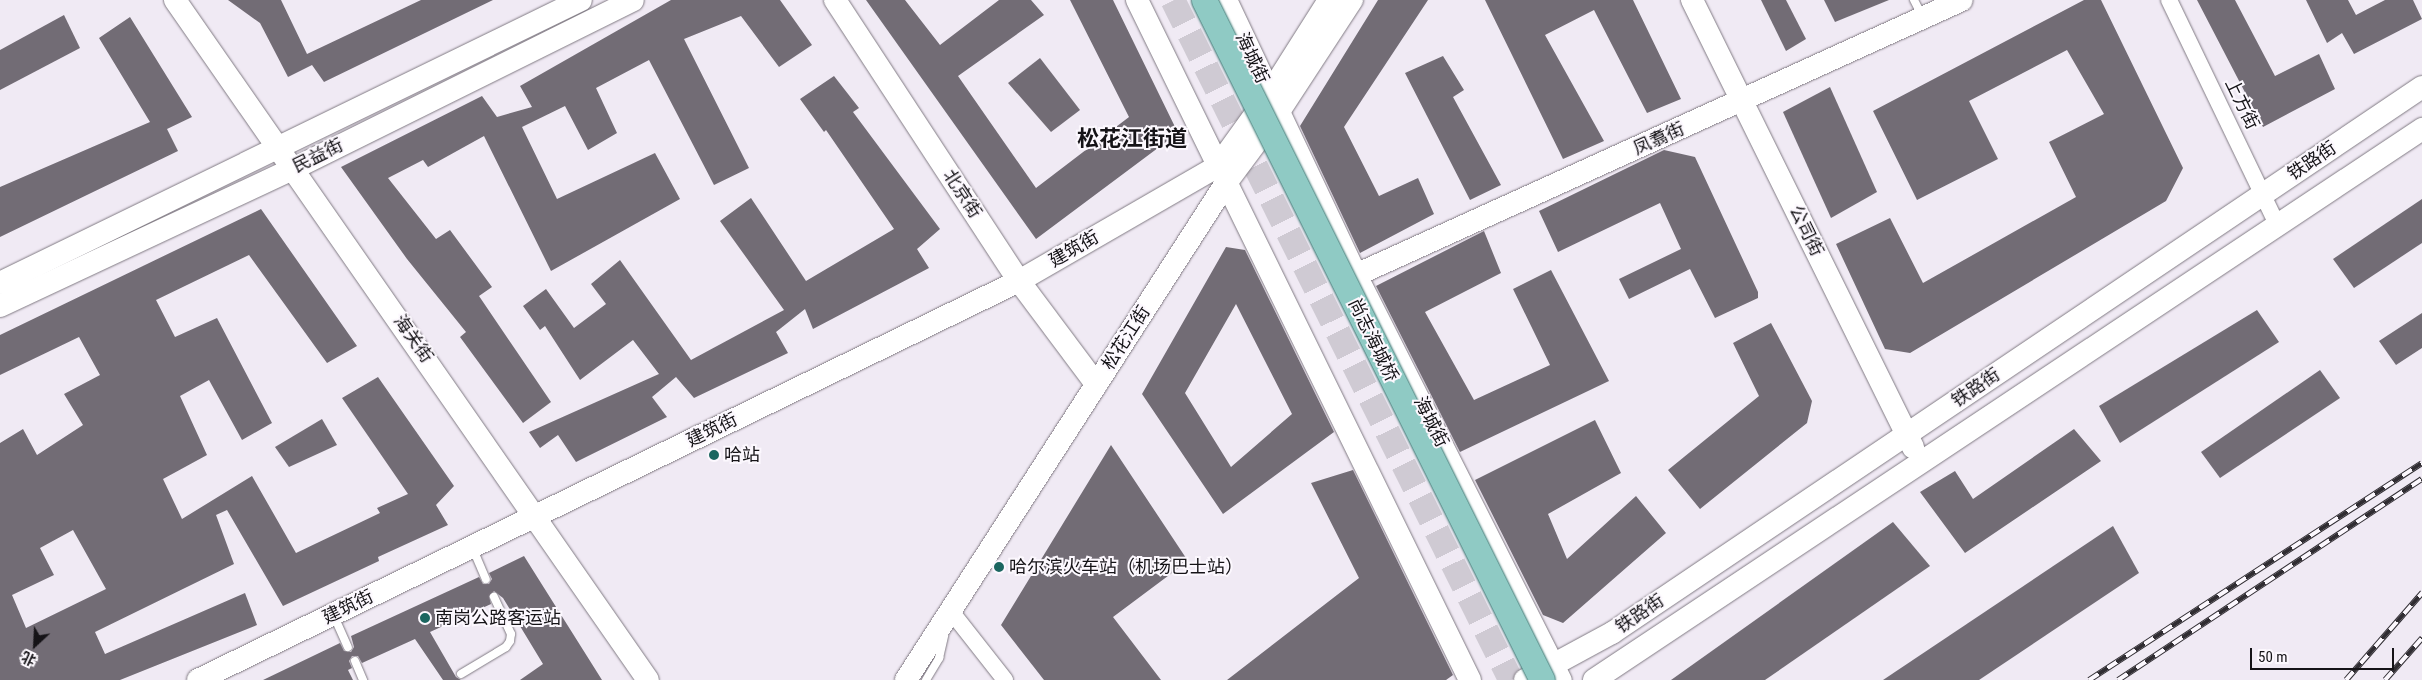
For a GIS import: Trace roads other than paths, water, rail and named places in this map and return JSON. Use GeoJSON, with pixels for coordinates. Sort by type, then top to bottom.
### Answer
{"type":"FeatureCollection","features":[{"type":"Feature","properties":{"kind":"main road","name":"海关街"},"geometry":{"type":"LineString","coordinates":[[175,0],[295,168],[648,680]]}},
{"type":"Feature","properties":{"kind":"main road","name":"民益街"},"geometry":{"type":"LineString","coordinates":[[0,283],[281,148],[581,0]]}},
{"type":"Feature","properties":{"kind":"main road","name":"民益街"},"geometry":{"type":"LineString","coordinates":[[0,306],[295,168],[633,0]]}},
{"type":"Feature","properties":{"kind":"main road","name":"北京街"},"geometry":{"type":"LineString","coordinates":[[835,0],[1018,281],[1096,384]]}},
{"type":"Feature","properties":{"kind":"main road"},"geometry":{"type":"LineString","coordinates":[[1137,0],[1470,680]]}},
{"type":"Feature","properties":{"kind":"main road","name":"尚志海城桥"},"geometry":{"type":"LineString","coordinates":[[1204,0],[1552,675]]}},
{"type":"Feature","properties":{"kind":"main road","name":"海城街"},"geometry":{"type":"LineString","coordinates":[[1226,0],[1273,104],[1552,675]]}},
{"type":"Feature","properties":{"kind":"main road","name":"松花江街"},"geometry":{"type":"LineString","coordinates":[[1273,104],[1329,0]]}},
{"type":"Feature","properties":{"kind":"main road","name":"松花江街"},"geometry":{"type":"LineString","coordinates":[[906,680],[1096,384],[1222,175],[1352,0]]}},
{"type":"Feature","properties":{"kind":"main road","name":"公司街"},"geometry":{"type":"LineString","coordinates":[[1692,0],[1920,462]]}},
{"type":"Feature","properties":{"kind":"main road","name":"凤翥街"},"geometry":{"type":"LineString","coordinates":[[1356,274],[1742,101],[1919,9],[1962,0]]}},
{"type":"Feature","properties":{"kind":"main road","name":"铁路街"},"geometry":{"type":"LineString","coordinates":[[1525,680],[1552,675],[2422,87]]}},
{"type":"Feature","properties":{"kind":"main road","name":"铁路街"},"geometry":{"type":"LineString","coordinates":[[1594,680],[2422,129]]}},
{"type":"Feature","properties":{"kind":"main road","name":"建筑街"},"geometry":{"type":"LineString","coordinates":[[198,680],[1018,281],[1222,175]]}},
{"type":"Feature","properties":{"kind":"street","name":"上方街"},"geometry":{"type":"LineString","coordinates":[[2169,0],[2278,226]]}},
{"type":"Feature","properties":{"kind":"street"},"geometry":{"type":"LineString","coordinates":[[950,610],[1006,680]]}},
{"type":"Feature","properties":{"kind":"lane"},"geometry":{"type":"LineString","coordinates":[[472,547],[486,579]]}},
{"type":"Feature","properties":{"kind":"lane"},"geometry":{"type":"LineString","coordinates":[[461,674],[506,647],[510,641],[511,634],[494,597]]}},
{"type":"Feature","properties":{"kind":"lane"},"geometry":{"type":"LineString","coordinates":[[926,680],[939,658],[950,610]]}},
{"type":"Feature","properties":{"kind":"lane"},"geometry":{"type":"LineString","coordinates":[[333,615],[348,647]]}},
{"type":"Feature","properties":{"kind":"lane"},"geometry":{"type":"LineString","coordinates":[[354,661],[363,680]]}},
{"type":"Feature","properties":{"kind":"tunnel"},"geometry":{"type":"LineString","coordinates":[[1173,0],[1511,680]]}},
{"type":"Feature","properties":{"kind":"railway"},"geometry":{"type":"LineString","coordinates":[[2089,680],[2422,463]]}},
{"type":"Feature","properties":{"kind":"railway"},"geometry":{"type":"LineString","coordinates":[[2118,680],[2422,479]]}},
{"type":"Feature","properties":{"kind":"railway"},"geometry":{"type":"LineString","coordinates":[[2346,680],[2422,593]]}},
{"type":"Feature","properties":{"kind":"railway"},"geometry":{"type":"LineString","coordinates":[[2385,680],[2422,638]]}},
{"type":"Feature","properties":{"kind":"place","name":"哈站"},"geometry":{"type":"Point","coordinates":[714,455]}},
{"type":"Feature","properties":{"kind":"place","name":"哈尔滨火车站（机场巴士站）"},"geometry":{"type":"Point","coordinates":[999,567]}},
{"type":"Feature","properties":{"kind":"place","name":"南岗公路客运站"},"geometry":{"type":"Point","coordinates":[425,618]}},
{"type":"Feature","properties":{"kind":"district","name":"松花江街道"},"geometry":{"type":"Point","coordinates":[1132,139]}}]}
